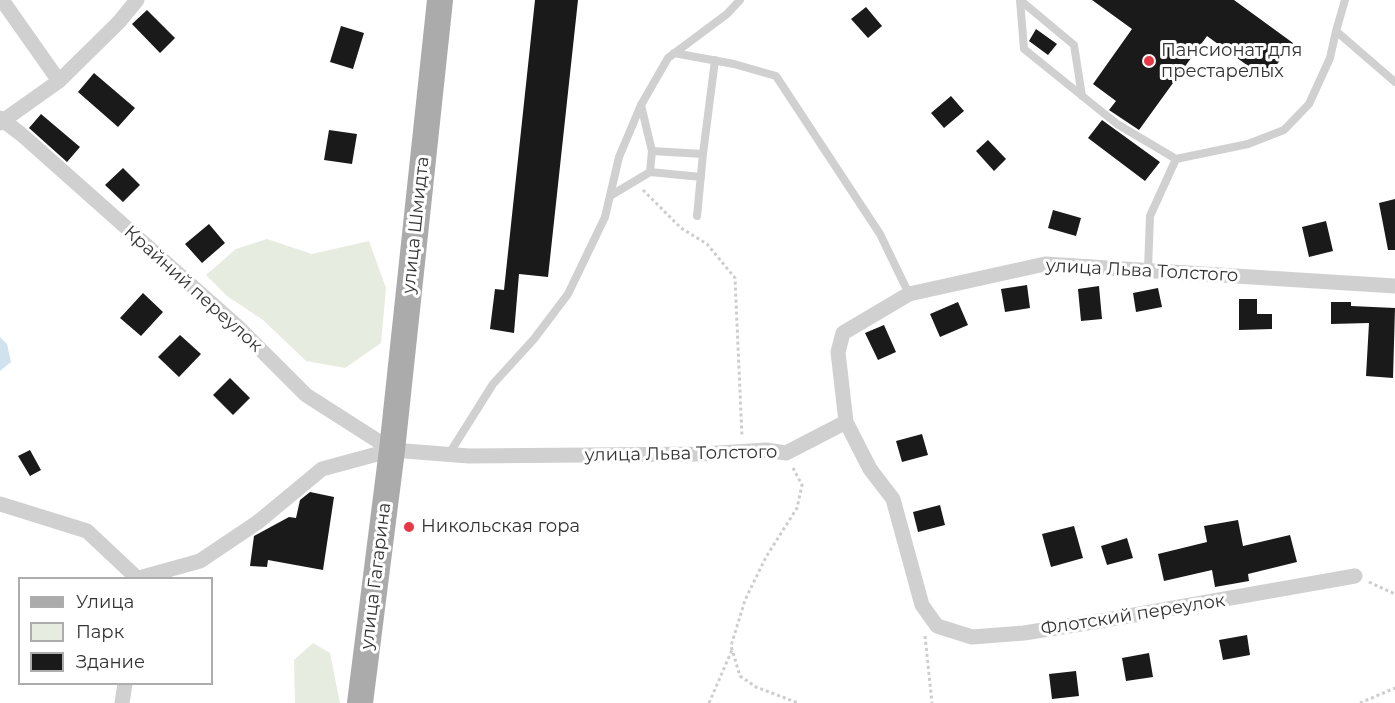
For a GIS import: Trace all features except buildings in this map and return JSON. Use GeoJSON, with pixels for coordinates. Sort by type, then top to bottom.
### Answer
{"type":"FeatureCollection","features":[{"type":"Feature","properties":{"kind":"main road","name":"улица Шмидта"},"geometry":{"type":"LineString","coordinates":[[392,450],[440,0]]}},
{"type":"Feature","properties":{"kind":"main road","name":"улица Гагарина"},"geometry":{"type":"LineString","coordinates":[[360,703],[392,450]]}},
{"type":"Feature","properties":{"kind":"street"},"geometry":{"type":"LineString","coordinates":[[3,0],[59,81]]}},
{"type":"Feature","properties":{"kind":"street"},"geometry":{"type":"LineString","coordinates":[[1,121],[59,81],[138,0]]}},
{"type":"Feature","properties":{"kind":"street","name":"Крайний переулок"},"geometry":{"type":"LineString","coordinates":[[1,121],[237,326],[306,395],[392,450]]}},
{"type":"Feature","properties":{"kind":"street","name":"улица Льва Толстого"},"geometry":{"type":"LineString","coordinates":[[392,450],[449,454],[702,454],[749,451],[786,453],[846,422],[838,352],[843,333],[909,294],[1045,264],[1395,286]]}},
{"type":"Feature","properties":{"kind":"street"},"geometry":{"type":"LineString","coordinates":[[846,422],[870,469],[893,499],[922,605]]}},
{"type":"Feature","properties":{"kind":"street"},"geometry":{"type":"LineString","coordinates":[[145,577],[200,561],[258,522],[322,469],[392,450]]}},
{"type":"Feature","properties":{"kind":"street"},"geometry":{"type":"LineString","coordinates":[[0,504],[87,531],[136,577]]}},
{"type":"Feature","properties":{"kind":"street","name":"Флотский переулок"},"geometry":{"type":"LineString","coordinates":[[922,605],[937,626],[972,637],[1024,633],[1356,576]]}},
{"type":"Feature","properties":{"kind":"street"},"geometry":{"type":"LineString","coordinates":[[122,703],[124,685]]}},
{"type":"Feature","properties":{"kind":"lane"},"geometry":{"type":"LineString","coordinates":[[449,454],[493,384],[534,339],[568,294],[606,217],[619,157],[641,105],[668,58],[728,14],[740,0]]}},
{"type":"Feature","properties":{"kind":"lane"},"geometry":{"type":"LineString","coordinates":[[1020,0],[1024,49],[1117,124],[1176,159],[1248,144],[1284,130],[1309,104],[1330,58],[1345,0]]}},
{"type":"Feature","properties":{"kind":"lane"},"geometry":{"type":"LineString","coordinates":[[1020,0],[1074,45],[1082,96]]}},
{"type":"Feature","properties":{"kind":"lane"},"geometry":{"type":"LineString","coordinates":[[1336,31],[1395,82]]}},
{"type":"Feature","properties":{"kind":"lane"},"geometry":{"type":"LineString","coordinates":[[674,53],[715,60],[776,76],[880,234],[909,294]]}},
{"type":"Feature","properties":{"kind":"lane"},"geometry":{"type":"LineString","coordinates":[[697,216],[715,60]]}},
{"type":"Feature","properties":{"kind":"lane"},"geometry":{"type":"LineString","coordinates":[[641,105],[652,151],[650,172]]}},
{"type":"Feature","properties":{"kind":"lane"},"geometry":{"type":"LineString","coordinates":[[652,151],[703,154]]}},
{"type":"Feature","properties":{"kind":"lane"},"geometry":{"type":"LineString","coordinates":[[1148,269],[1150,216],[1176,159]]}},
{"type":"Feature","properties":{"kind":"lane"},"geometry":{"type":"LineString","coordinates":[[610,196],[650,172],[701,177]]}},
{"type":"Feature","properties":{"kind":"path"},"geometry":{"type":"LineString","coordinates":[[635,180],[647,196],[681,228],[707,244],[735,278],[739,409],[742,435],[749,451]]}},
{"type":"Feature","properties":{"kind":"path"},"geometry":{"type":"LineString","coordinates":[[709,703],[732,650],[745,600],[766,557],[798,508],[802,485],[786,453]]}},
{"type":"Feature","properties":{"kind":"path"},"geometry":{"type":"LineString","coordinates":[[1356,576],[1395,594]]}},
{"type":"Feature","properties":{"kind":"path"},"geometry":{"type":"LineString","coordinates":[[922,605],[932,703]]}},
{"type":"Feature","properties":{"kind":"path"},"geometry":{"type":"LineString","coordinates":[[732,650],[740,676],[756,687],[798,703]]}},
{"type":"Feature","properties":{"kind":"path"},"geometry":{"type":"LineString","coordinates":[[1360,703],[1395,688]]}},
{"type":"Feature","properties":{"kind":"green space"},"geometry":{"type":"Polygon","coordinates":[[[267,239],[312,254],[369,241],[386,288],[381,343],[345,368],[306,361],[263,320],[227,296],[206,275],[236,249],[267,239]]]}},
{"type":"Feature","properties":{"kind":"green space"},"geometry":{"type":"Polygon","coordinates":[[[313,643],[330,653],[340,703],[295,703],[294,660],[313,643]]]}},
{"type":"Feature","properties":{"kind":"water"},"geometry":{"type":"Polygon","coordinates":[[[0,337],[7,344],[11,362],[0,371],[0,337]]]}},
{"type":"Feature","properties":{"kind":"place","name":"Пансионат для престарелых"},"geometry":{"type":"Point","coordinates":[1149,61]}},
{"type":"Feature","properties":{"kind":"place","name":"Никольская гора"},"geometry":{"type":"Point","coordinates":[409,527]}}]}
